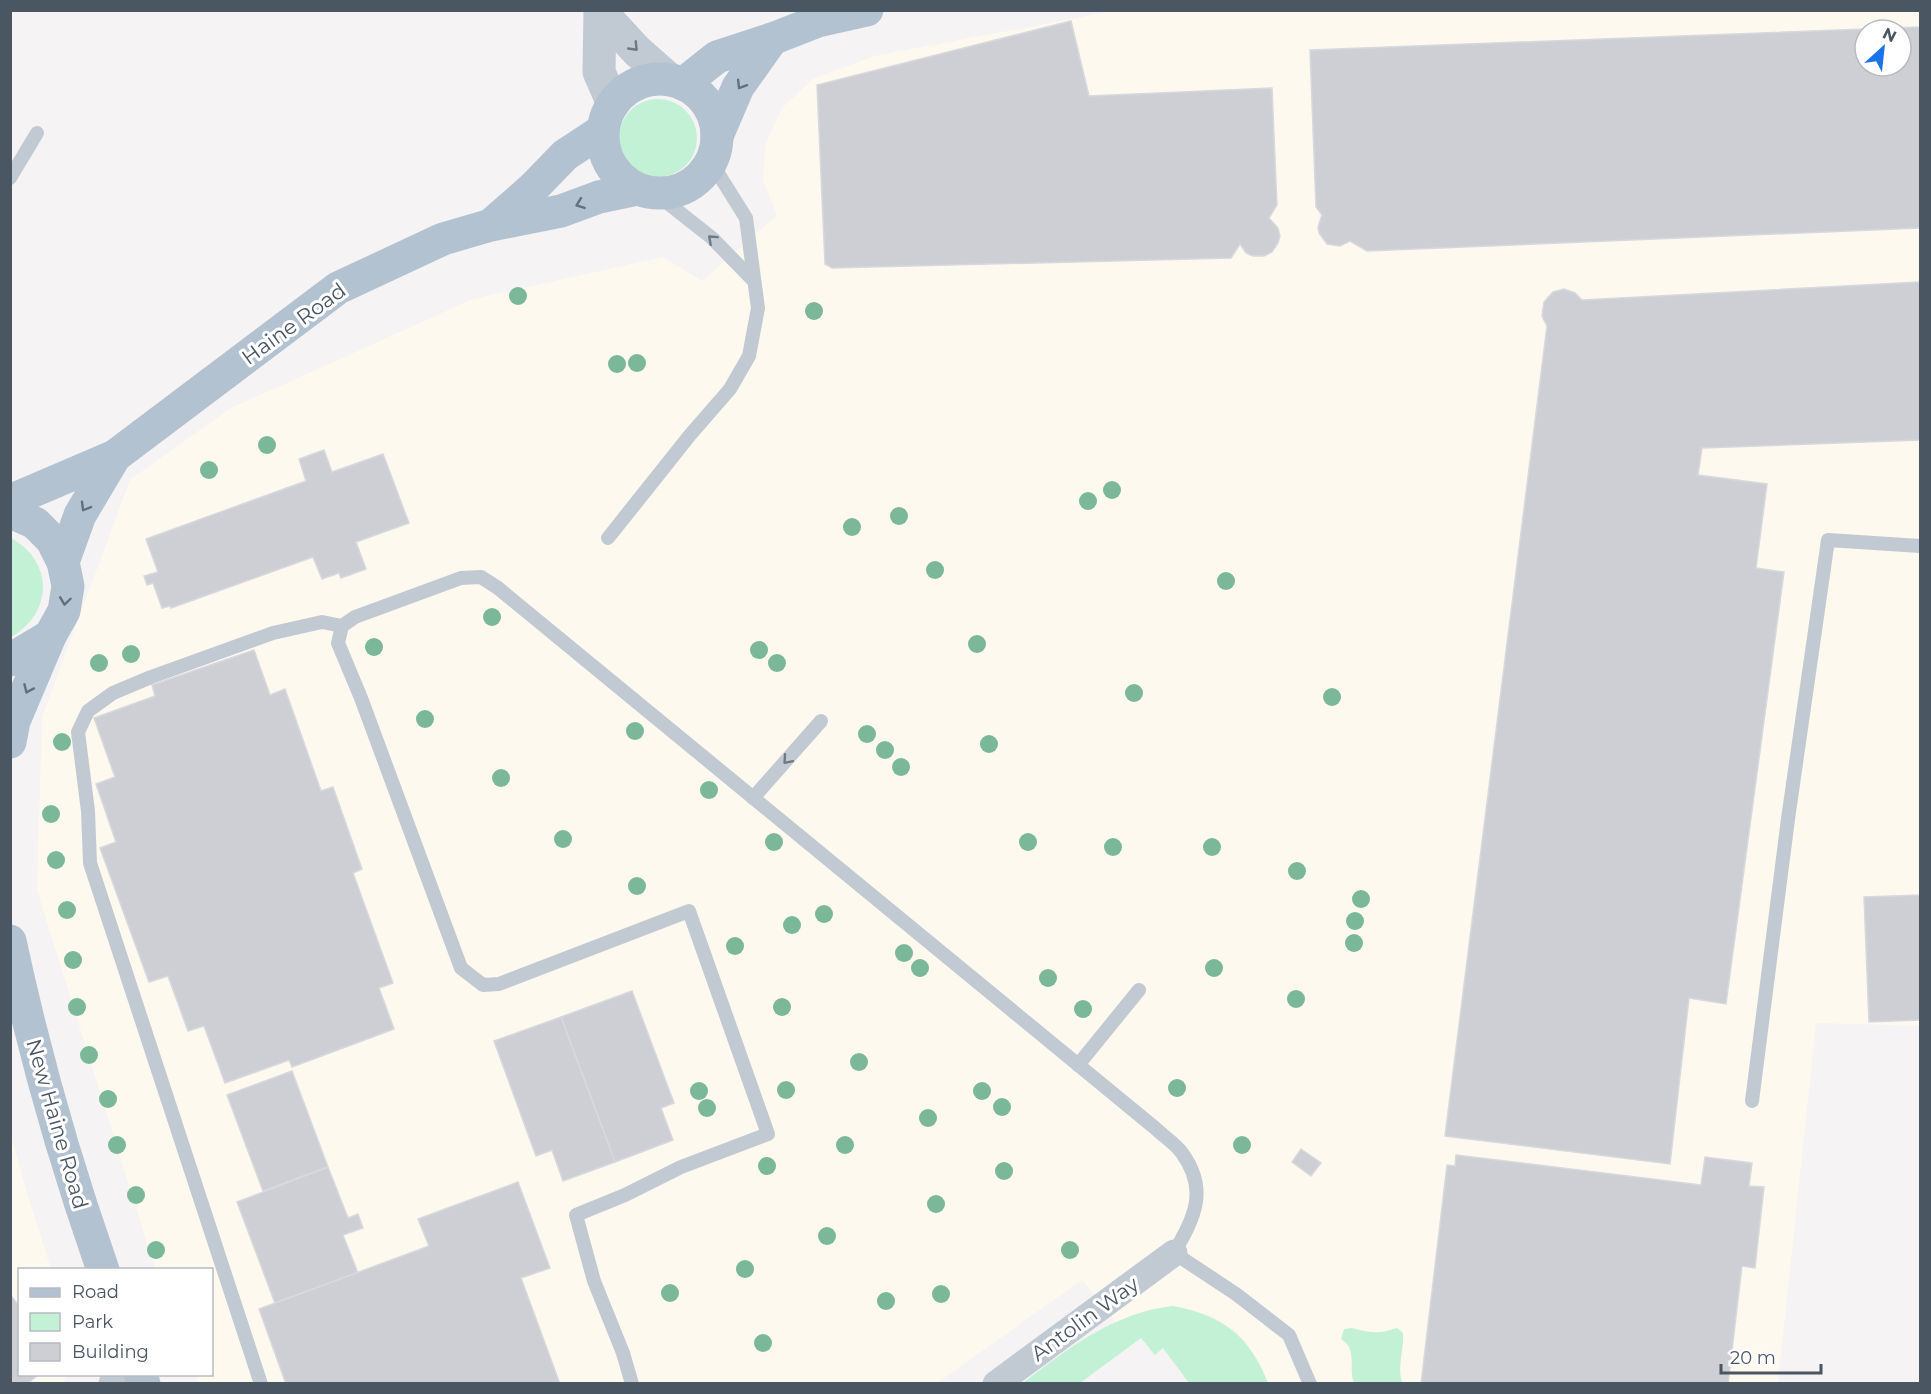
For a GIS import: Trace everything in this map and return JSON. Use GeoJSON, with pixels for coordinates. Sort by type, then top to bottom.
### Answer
{"type":"FeatureCollection","features":[{"type":"Feature","properties":{"kind":"main road"},"geometry":{"type":"LineString","coordinates":[[714,149],[715,120],[708,105],[697,93],[677,82],[717,57],[818,21],[867,10]]}},
{"type":"Feature","properties":{"kind":"main road","name":"Haine Road"},"geometry":{"type":"LineString","coordinates":[[10,501],[115,456],[338,288],[443,239],[491,225],[561,211],[599,197],[646,191],[672,193],[688,187],[702,176],[738,87],[772,39]]}},
{"type":"Feature","properties":{"kind":"main road","name":"Haine Road"},"geometry":{"type":"LineString","coordinates":[[491,225],[608,117],[624,92],[637,84],[653,79],[677,82]]}},
{"type":"Feature","properties":{"kind":"main road"},"geometry":{"type":"LineString","coordinates":[[608,117],[604,148],[610,165],[621,179],[646,191]]}},
{"type":"Feature","properties":{"kind":"main road","name":"Haine Road"},"geometry":{"type":"LineString","coordinates":[[63,562],[80,515],[115,456]]}},
{"type":"Feature","properties":{"kind":"main road","name":"Haine Road"},"geometry":{"type":"LineString","coordinates":[[10,512],[35,523],[52,540],[63,562],[68,586],[64,611],[50,636]]}},
{"type":"Feature","properties":{"kind":"main road"},"geometry":{"type":"LineString","coordinates":[[10,660],[50,636]]}},
{"type":"Feature","properties":{"kind":"main road"},"geometry":{"type":"LineString","coordinates":[[10,742],[14,721],[50,636]]}},
{"type":"Feature","properties":{"kind":"main road","name":"New Haine Road"},"geometry":{"type":"LineString","coordinates":[[10,941],[28,1023],[58,1131],[82,1213],[103,1268]]}},
{"type":"Feature","properties":{"kind":"street"},"geometry":{"type":"LineString","coordinates":[[601,11],[638,51],[677,82]]}},
{"type":"Feature","properties":{"kind":"street"},"geometry":{"type":"LineString","coordinates":[[601,11],[599,72],[608,117]]}},
{"type":"Feature","properties":{"kind":"street","name":"Antolin Way"},"geometry":{"type":"LineString","coordinates":[[996,1383],[1174,1253]]}},
{"type":"Feature","properties":{"kind":"lane"},"geometry":{"type":"LineString","coordinates":[[10,178],[37,133]]}},
{"type":"Feature","properties":{"kind":"lane"},"geometry":{"type":"LineString","coordinates":[[608,538],[690,435],[730,389],[749,356],[758,308],[746,218],[714,149]]}},
{"type":"Feature","properties":{"kind":"lane"},"geometry":{"type":"LineString","coordinates":[[646,191],[712,238],[753,280]]}},
{"type":"Feature","properties":{"kind":"lane"},"geometry":{"type":"LineString","coordinates":[[1752,1101],[1788,819],[1828,540],[1920,546]]}},
{"type":"Feature","properties":{"kind":"lane"},"geometry":{"type":"LineString","coordinates":[[632,1383],[623,1353],[594,1281],[576,1215],[625,1195],[681,1167],[768,1134],[689,911],[500,984],[483,985],[461,968],[365,709],[338,643],[342,626],[355,617],[461,578],[481,577],[506,595],[1182,1153],[1197,1182],[1198,1198],[1190,1226],[1174,1253],[1236,1294],[1289,1335],[1310,1383]]}},
{"type":"Feature","properties":{"kind":"lane"},"geometry":{"type":"LineString","coordinates":[[261,1383],[90,863],[88,811],[78,732],[88,711],[114,693],[151,677],[273,633],[322,622],[342,626]]}},
{"type":"Feature","properties":{"kind":"lane"},"geometry":{"type":"LineString","coordinates":[[753,798],[821,721]]}},
{"type":"Feature","properties":{"kind":"lane"},"geometry":{"type":"LineString","coordinates":[[1078,1065],[1139,990]]}},
{"type":"Feature","properties":{"kind":"shaded area"},"geometry":{"type":"Polygon","coordinates":[[[1114,11],[1920,11],[1920,1026],[1816,1023],[1778,1383],[1268,1383],[1246,1342],[1231,1328],[1213,1317],[1194,1310],[1152,1308],[1116,1322],[1082,1280],[937,1383],[198,1383],[195,1376],[213,1376],[213,1268],[155,1268],[37,890],[42,717],[130,480],[231,408],[473,299],[663,257],[702,281],[777,215],[763,181],[765,145],[782,108],[813,79],[874,56],[1114,11]]]}},
{"type":"Feature","properties":{"kind":"shaded area"},"geometry":{"type":"Polygon","coordinates":[[[10,1131],[51,1268],[18,1268],[18,1376],[67,1376],[63,1383],[11,1383],[10,1131]]]}},
{"type":"Feature","properties":{"kind":"green space"},"geometry":{"type":"Polygon","coordinates":[[[650,99],[666,99],[680,105],[691,116],[697,130],[697,146],[691,160],[680,171],[666,177],[650,177],[636,171],[625,160],[619,146],[619,130],[625,116],[636,105],[650,99]]]}},
{"type":"Feature","properties":{"kind":"green space"},"geometry":{"type":"Polygon","coordinates":[[[11,538],[25,548],[35,560],[41,574],[43,588],[35,615],[25,627],[11,637],[11,538]]]}},
{"type":"Feature","properties":{"kind":"green space"},"geometry":{"type":"Polygon","coordinates":[[[1173,1306],[1206,1315],[1232,1330],[1252,1352],[1268,1383],[1189,1383],[1163,1348],[1155,1355],[1141,1338],[1080,1383],[1023,1383],[1075,1345],[1112,1324],[1131,1316],[1173,1306]]]}},
{"type":"Feature","properties":{"kind":"green space"},"geometry":{"type":"Polygon","coordinates":[[[1397,1328],[1403,1333],[1400,1371],[1402,1383],[1354,1383],[1351,1353],[1341,1339],[1344,1329],[1374,1332],[1397,1328]]]}},
{"type":"Feature","properties":{"kind":"building"},"geometry":{"type":"Polygon","coordinates":[[[1071,21],[1089,96],[1272,88],[1277,205],[1269,218],[1278,228],[1280,236],[1272,252],[1264,256],[1253,256],[1246,253],[1240,244],[1231,258],[832,268],[825,264],[817,85],[1071,21]]]}},
{"type":"Feature","properties":{"kind":"building"},"geometry":{"type":"Polygon","coordinates":[[[1913,27],[1920,27],[1920,228],[1367,251],[1350,241],[1340,246],[1327,244],[1319,233],[1318,227],[1322,215],[1316,207],[1310,50],[1853,30],[1853,78],[1913,78],[1913,27]]]}},
{"type":"Feature","properties":{"kind":"building"},"geometry":{"type":"Polygon","coordinates":[[[1920,282],[1920,440],[1702,448],[1698,475],[1767,484],[1756,568],[1784,572],[1726,1004],[1689,998],[1670,1164],[1445,1136],[1547,326],[1542,316],[1544,302],[1553,292],[1564,289],[1575,293],[1582,300],[1920,282]]]}},
{"type":"Feature","properties":{"kind":"building"},"geometry":{"type":"Polygon","coordinates":[[[324,450],[332,472],[383,454],[409,523],[356,542],[366,569],[341,578],[339,573],[322,579],[313,557],[171,608],[170,606],[162,608],[153,583],[147,585],[144,576],[158,572],[146,539],[306,481],[299,459],[324,450]]]}},
{"type":"Feature","properties":{"kind":"building"},"geometry":{"type":"Polygon","coordinates":[[[254,650],[270,695],[285,689],[321,791],[333,787],[362,869],[353,873],[393,983],[379,988],[394,1029],[292,1067],[289,1060],[225,1083],[204,1026],[188,1031],[168,976],[149,982],[100,848],[116,842],[96,784],[115,777],[94,718],[155,696],[152,685],[254,650]]]}},
{"type":"Feature","properties":{"kind":"building"},"geometry":{"type":"Polygon","coordinates":[[[1920,895],[1920,1020],[1869,1022],[1864,897],[1920,895]]]}},
{"type":"Feature","properties":{"kind":"building"},"geometry":{"type":"Polygon","coordinates":[[[632,991],[674,1103],[661,1108],[673,1140],[615,1162],[561,1017],[632,991]]]}},
{"type":"Feature","properties":{"kind":"building"},"geometry":{"type":"Polygon","coordinates":[[[561,1017],[615,1162],[563,1181],[552,1150],[536,1156],[494,1041],[561,1017]]]}},
{"type":"Feature","properties":{"kind":"building"},"geometry":{"type":"Polygon","coordinates":[[[292,1071],[328,1167],[263,1191],[227,1095],[292,1071]]]}},
{"type":"Feature","properties":{"kind":"building"},"geometry":{"type":"Polygon","coordinates":[[[1301,1149],[1321,1163],[1311,1176],[1292,1162],[1301,1149]]]}},
{"type":"Feature","properties":{"kind":"building"},"geometry":{"type":"Polygon","coordinates":[[[1456,1155],[1701,1185],[1705,1157],[1752,1163],[1749,1186],[1764,1187],[1755,1268],[1742,1266],[1728,1384],[1421,1384],[1447,1165],[1455,1166],[1456,1155]]]}},
{"type":"Feature","properties":{"kind":"building"},"geometry":{"type":"Polygon","coordinates":[[[328,1167],[348,1218],[358,1214],[363,1228],[343,1235],[358,1273],[275,1303],[237,1202],[328,1167]]]}},
{"type":"Feature","properties":{"kind":"building"},"geometry":{"type":"Polygon","coordinates":[[[518,1182],[550,1268],[521,1278],[560,1384],[286,1384],[259,1309],[429,1246],[418,1219],[518,1182]]]}},
{"type":"Feature","properties":{"kind":"building"},"geometry":{"type":"Polygon","coordinates":[[[12,1297],[18,1304],[18,1376],[37,1376],[27,1384],[10,1384],[10,1298],[12,1297]]]}}]}
